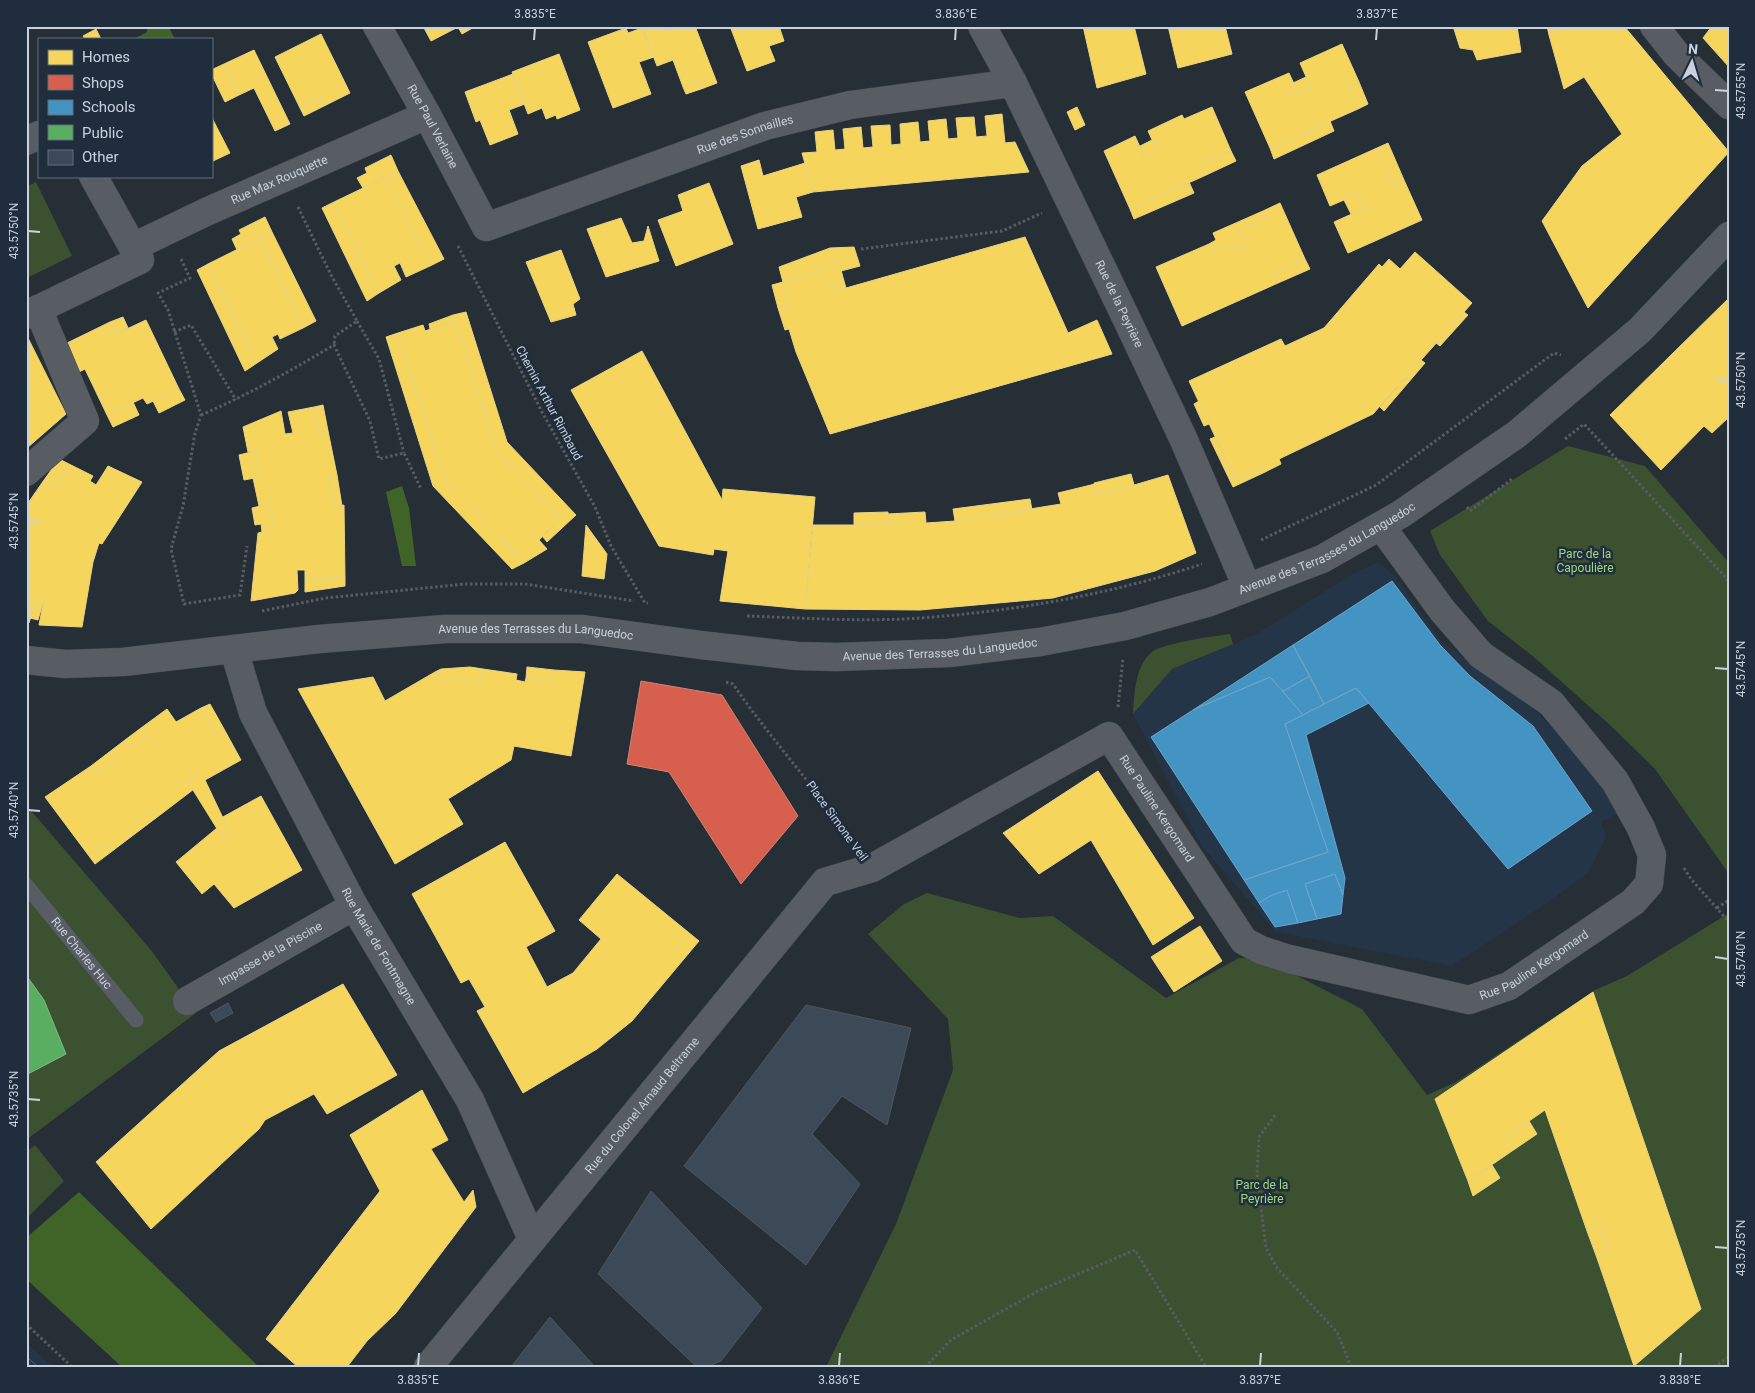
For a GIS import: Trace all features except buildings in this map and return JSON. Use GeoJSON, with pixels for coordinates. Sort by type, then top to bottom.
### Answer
{"type":"FeatureCollection","features":[{"type":"Feature","properties":{"kind":"street","name":"Rue Paul Verlaine"},"geometry":{"type":"LineString","coordinates":[[377,26],[427,115],[486,227]]}},
{"type":"Feature","properties":{"kind":"street","name":"Rue de la Peyrière"},"geometry":{"type":"LineString","coordinates":[[982,26],[1014,83],[1179,429],[1247,587]]}},
{"type":"Feature","properties":{"kind":"street"},"geometry":{"type":"LineString","coordinates":[[1654,26],[1677,55],[1729,105]]}},
{"type":"Feature","properties":{"kind":"street","name":"Rue des Sonnailles"},"geometry":{"type":"LineString","coordinates":[[486,227],[765,126],[850,105],[1014,83]]}},
{"type":"Feature","properties":{"kind":"street","name":"Rue Max Rouquette"},"geometry":{"type":"LineString","coordinates":[[133,247],[285,177],[427,115]]}},
{"type":"Feature","properties":{"kind":"street"},"geometry":{"type":"LineString","coordinates":[[26,141],[38,135]]}},
{"type":"Feature","properties":{"kind":"street"},"geometry":{"type":"LineString","coordinates":[[26,472],[85,421],[32,312],[140,260],[94,178]]}},
{"type":"Feature","properties":{"kind":"street","name":"Avenue des Terrasses du Languedoc"},"geometry":{"type":"LineString","coordinates":[[26,660],[65,664],[123,662],[319,639],[445,629],[582,629],[797,656],[836,657],[949,653],[1040,642],[1125,626],[1210,602],[1322,559],[1381,526],[1518,434],[1640,330],[1729,236]]}},
{"type":"Feature","properties":{"kind":"street","name":"Rue Pauline Kergomard"},"geometry":{"type":"LineString","coordinates":[[1109,736],[1244,941],[1261,950],[1289,959],[1469,1000],[1509,986],[1633,902],[1649,884],[1652,855],[1641,828],[1615,781],[1551,703],[1481,655],[1442,610],[1381,526]]}},
{"type":"Feature","properties":{"kind":"street","name":"Rue Marie de Fontmagne"},"geometry":{"type":"LineString","coordinates":[[234,650],[253,713],[354,906],[470,1100],[532,1239]]}},
{"type":"Feature","properties":{"kind":"street","name":"Place Simone Veil"},"geometry":{"type":"LineString","coordinates":[[872,868],[1109,736]]}},
{"type":"Feature","properties":{"kind":"street","name":"Rue du Colonel Arnaud Beltrame"},"geometry":{"type":"LineString","coordinates":[[428,1367],[825,882],[872,868]]}},
{"type":"Feature","properties":{"kind":"street","name":"Impasse de la Piscine"},"geometry":{"type":"LineString","coordinates":[[187,1001],[354,906]]}},
{"type":"Feature","properties":{"kind":"lane","name":"Rue Charles Huc"},"geometry":{"type":"LineString","coordinates":[[26,885],[136,1020]]}},
{"type":"Feature","properties":{"kind":"path"},"geometry":{"type":"LineString","coordinates":[[285,177],[331,274],[379,359],[404,453],[421,489]]}},
{"type":"Feature","properties":{"kind":"path"},"geometry":{"type":"LineString","coordinates":[[861,249],[1002,231],[1070,202]]}},
{"type":"Feature","properties":{"kind":"path"},"geometry":{"type":"LineString","coordinates":[[169,230],[190,278],[158,293],[168,310],[201,415],[194,433],[183,506],[171,549],[184,604],[240,595],[247,546]]}},
{"type":"Feature","properties":{"kind":"path","name":"Chemin Arthur Rimbaud"},"geometry":{"type":"LineString","coordinates":[[457,244],[542,412],[595,507],[611,546],[645,603],[653,604]]}},
{"type":"Feature","properties":{"kind":"path"},"geometry":{"type":"LineString","coordinates":[[357,321],[335,336],[334,346],[370,421],[379,459],[404,453]]}},
{"type":"Feature","properties":{"kind":"path"},"geometry":{"type":"LineString","coordinates":[[174,332],[190,325],[236,400]]}},
{"type":"Feature","properties":{"kind":"path"},"geometry":{"type":"LineString","coordinates":[[201,415],[236,400],[298,368],[334,346]]}},
{"type":"Feature","properties":{"kind":"path"},"geometry":{"type":"LineString","coordinates":[[742,616],[827,619],[920,618],[1048,604],[1181,571],[1232,554],[1376,485],[1554,353],[1599,365]]}},
{"type":"Feature","properties":{"kind":"path"},"geometry":{"type":"LineString","coordinates":[[1561,442],[1584,424],[1729,582]]}},
{"type":"Feature","properties":{"kind":"path"},"geometry":{"type":"LineString","coordinates":[[1447,482],[1470,511],[1516,476]]}},
{"type":"Feature","properties":{"kind":"path"},"geometry":{"type":"LineString","coordinates":[[1109,736],[1119,702],[1125,626]]}},
{"type":"Feature","properties":{"kind":"path","name":"Place Simone Veil"},"geometry":{"type":"LineString","coordinates":[[721,681],[733,684],[762,726],[824,801],[872,868]]}},
{"type":"Feature","properties":{"kind":"path"},"geometry":{"type":"LineString","coordinates":[[1652,855],[1673,849],[1691,879],[1729,922]]}},
{"type":"Feature","properties":{"kind":"path"},"geometry":{"type":"LineString","coordinates":[[1717,908],[1729,900]]}},
{"type":"Feature","properties":{"kind":"path"},"geometry":{"type":"LineString","coordinates":[[1275,1115],[1259,1137],[1257,1174],[1266,1248],[1277,1268],[1337,1332],[1351,1367]]}},
{"type":"Feature","properties":{"kind":"path"},"geometry":{"type":"LineString","coordinates":[[925,1367],[951,1340],[1003,1310],[1038,1291],[1135,1250],[1206,1367]]}},
{"type":"Feature","properties":{"kind":"path"},"geometry":{"type":"LineString","coordinates":[[26,1324],[72,1367]]}},
{"type":"Feature","properties":{"kind":"path"},"geometry":{"type":"LineString","coordinates":[[1714,1367],[1729,1357]]}},
{"type":"Feature","properties":{"kind":"shaded area"},"geometry":{"type":"Polygon","coordinates":[[[147,26],[168,26],[174,38],[136,38],[147,32],[147,26]]]}},
{"type":"Feature","properties":{"kind":"shaded area"},"geometry":{"type":"Polygon","coordinates":[[[402,486],[409,508],[416,566],[402,566],[386,492],[402,486]]]}},
{"type":"Feature","properties":{"kind":"shaded area"},"geometry":{"type":"Polygon","coordinates":[[[1378,562],[1395,576],[1442,642],[1528,704],[1587,761],[1618,814],[1601,821],[1606,837],[1588,873],[1553,899],[1452,966],[1276,932],[1202,846],[1133,714],[1172,669],[1257,634],[1351,575],[1378,562]]]}},
{"type":"Feature","properties":{"kind":"shaded area"},"geometry":{"type":"Polygon","coordinates":[[[79,1192],[259,1367],[122,1367],[26,1279],[26,1238],[79,1192]]]}},
{"type":"Feature","properties":{"kind":"shaded area"},"geometry":{"type":"Polygon","coordinates":[[[26,1342],[53,1367],[26,1367],[26,1342]]]}},
{"type":"Feature","properties":{"kind":"green space"},"geometry":{"type":"Polygon","coordinates":[[[36,182],[72,256],[29,277],[26,271],[26,187],[36,182]]]}},
{"type":"Feature","properties":{"kind":"green space","name":"Parc de la Capoulière"},"geometry":{"type":"Polygon","coordinates":[[[1568,446],[1645,466],[1729,563],[1729,874],[1655,769],[1611,726],[1535,658],[1488,621],[1440,555],[1430,531],[1568,446]]]}},
{"type":"Feature","properties":{"kind":"green space"},"geometry":{"type":"Polygon","coordinates":[[[1230,634],[1233,644],[1172,669],[1133,714],[1136,681],[1142,665],[1152,652],[1177,643],[1230,634]]]}},
{"type":"Feature","properties":{"kind":"green space"},"geometry":{"type":"Polygon","coordinates":[[[26,805],[151,950],[196,1013],[26,1140],[26,805]]]}},
{"type":"Feature","properties":{"kind":"green space","name":"Parc de la Peyrière"},"geometry":{"type":"Polygon","coordinates":[[[927,893],[1020,918],[1053,916],[1166,998],[1239,958],[1264,959],[1362,1009],[1427,1095],[1456,1082],[1595,990],[1627,976],[1729,913],[1729,1367],[826,1367],[896,1224],[953,1070],[948,1019],[868,934],[904,904],[927,893]]]}},
{"type":"Feature","properties":{"kind":"green space"},"geometry":{"type":"Polygon","coordinates":[[[35,1145],[64,1181],[26,1219],[26,1152],[35,1145]]]}},
{"type":"Feature","properties":{"kind":"tram line"},"geometry":{"type":"LineString","coordinates":[[26,1356],[38,1367]]}}]}
